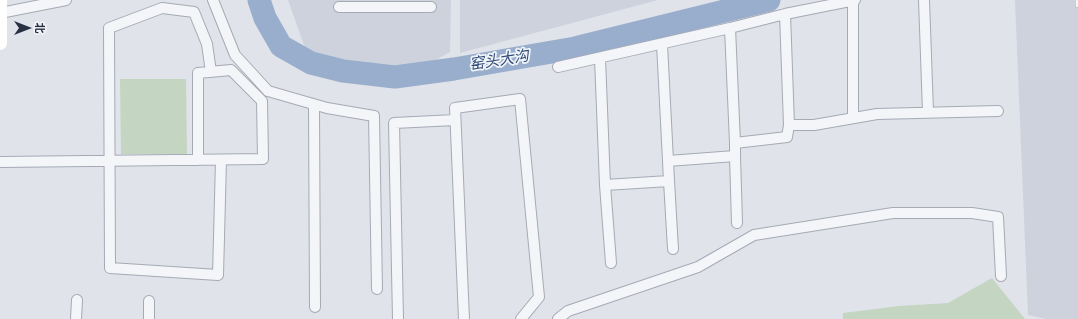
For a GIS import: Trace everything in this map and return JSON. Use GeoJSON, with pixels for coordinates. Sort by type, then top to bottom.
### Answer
{"type":"FeatureCollection","features":[{"type":"Feature","properties":{"kind":"main road"},"geometry":{"type":"LineString","coordinates":[[0,0],[0,42]]}},
{"type":"Feature","properties":{"kind":"street"},"geometry":{"type":"LineString","coordinates":[[0,13],[66,0]]}},
{"type":"Feature","properties":{"kind":"street"},"geometry":{"type":"LineString","coordinates":[[213,0],[235,55],[268,91],[314,105],[374,116],[377,289]]}},
{"type":"Feature","properties":{"kind":"street"},"geometry":{"type":"LineString","coordinates":[[558,67],[662,44],[785,14],[854,0],[853,118]]}},
{"type":"Feature","properties":{"kind":"street"},"geometry":{"type":"LineString","coordinates":[[924,0],[928,112]]}},
{"type":"Feature","properties":{"kind":"street"},"geometry":{"type":"LineString","coordinates":[[339,7],[393,4],[430,7]]}},
{"type":"Feature","properties":{"kind":"street"},"geometry":{"type":"LineString","coordinates":[[211,72],[207,44],[194,12],[162,8],[109,28],[110,268],[218,275],[221,160]]}},
{"type":"Feature","properties":{"kind":"street"},"geometry":{"type":"LineString","coordinates":[[735,143],[787,137],[789,125],[785,14]]}},
{"type":"Feature","properties":{"kind":"street"},"geometry":{"type":"LineString","coordinates":[[730,28],[738,223]]}},
{"type":"Feature","properties":{"kind":"street"},"geometry":{"type":"LineString","coordinates":[[662,44],[673,249]]}},
{"type":"Feature","properties":{"kind":"street"},"geometry":{"type":"LineString","coordinates":[[600,58],[605,185],[611,263]]}},
{"type":"Feature","properties":{"kind":"street"},"geometry":{"type":"LineString","coordinates":[[0,162],[221,160],[263,159],[262,101],[230,70],[198,73],[198,160]]}},
{"type":"Feature","properties":{"kind":"street"},"geometry":{"type":"LineString","coordinates":[[464,319],[455,108],[520,99],[539,297],[522,319]]}},
{"type":"Feature","properties":{"kind":"street"},"geometry":{"type":"LineString","coordinates":[[314,105],[315,307]]}},
{"type":"Feature","properties":{"kind":"street"},"geometry":{"type":"LineString","coordinates":[[789,125],[814,125],[877,114],[998,111]]}},
{"type":"Feature","properties":{"kind":"street"},"geometry":{"type":"LineString","coordinates":[[398,319],[394,122],[455,120]]}},
{"type":"Feature","properties":{"kind":"street"},"geometry":{"type":"LineString","coordinates":[[668,161],[735,156]]}},
{"type":"Feature","properties":{"kind":"street"},"geometry":{"type":"LineString","coordinates":[[605,185],[669,181]]}},
{"type":"Feature","properties":{"kind":"street"},"geometry":{"type":"LineString","coordinates":[[558,319],[568,311],[698,267],[754,235],[893,213],[972,213],[998,217],[1001,276]]}},
{"type":"Feature","properties":{"kind":"street"},"geometry":{"type":"LineString","coordinates":[[76,319],[77,300]]}},
{"type":"Feature","properties":{"kind":"street"},"geometry":{"type":"LineString","coordinates":[[149,301],[149,319]]}},
{"type":"Feature","properties":{"kind":"lane"},"geometry":{"type":"LineString","coordinates":[[1078,0],[1078,5]]}},
{"type":"Feature","properties":{"kind":"shaded area"},"geometry":{"type":"Polygon","coordinates":[[[288,0],[451,0],[450,52],[430,63],[395,77],[348,75],[305,48],[288,0]]]}},
{"type":"Feature","properties":{"kind":"shaded area"},"geometry":{"type":"Polygon","coordinates":[[[460,0],[658,0],[460,53],[460,0]]]}},
{"type":"Feature","properties":{"kind":"shaded area"},"geometry":{"type":"Polygon","coordinates":[[[1015,0],[1078,0],[1078,319],[1046,319],[1028,315],[1015,0]]]}},
{"type":"Feature","properties":{"kind":"green space"},"geometry":{"type":"Polygon","coordinates":[[[120,79],[186,79],[187,154],[121,154],[120,79]]]}},
{"type":"Feature","properties":{"kind":"green space"},"geometry":{"type":"Polygon","coordinates":[[[992,278],[1025,319],[843,319],[843,313],[899,306],[948,303],[992,278]]]}},
{"type":"Feature","properties":{"kind":"waterway","name":"窑头大沟"},"geometry":{"type":"LineString","coordinates":[[259,0],[265,18],[281,46],[311,63],[343,71],[395,77],[454,69],[575,48],[769,0]]}}]}
